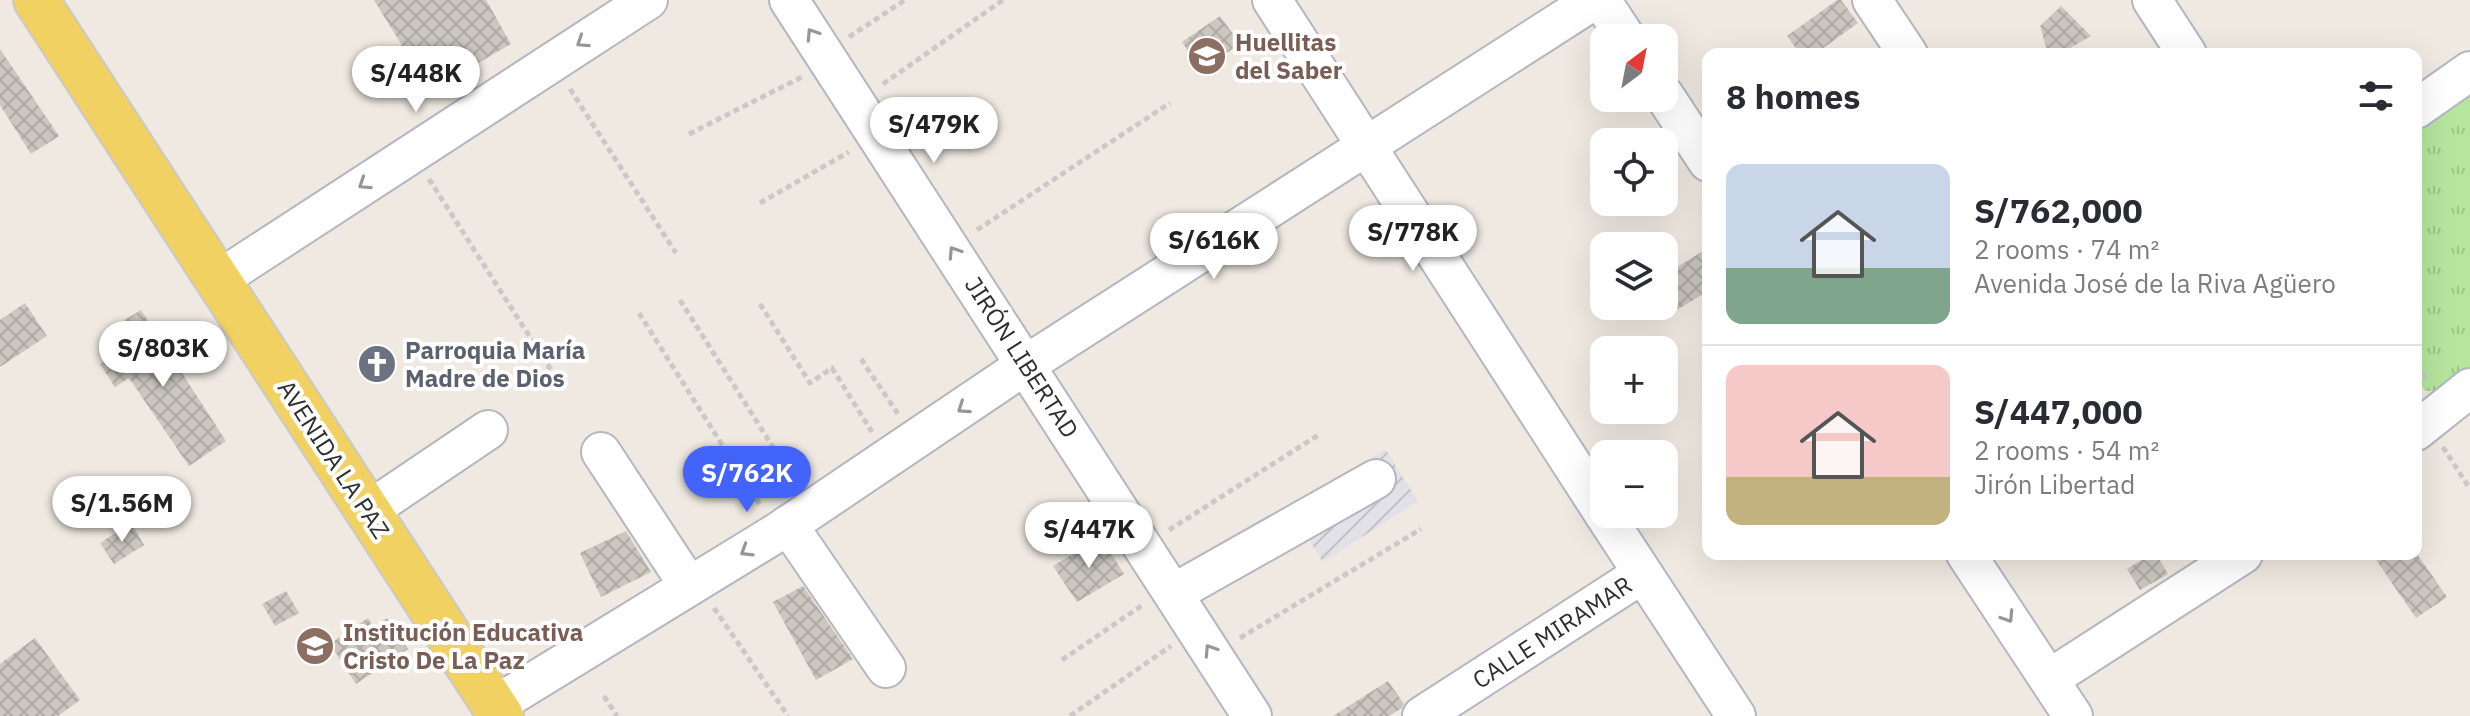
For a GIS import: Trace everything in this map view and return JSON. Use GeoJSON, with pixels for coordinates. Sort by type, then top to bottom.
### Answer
{"type":"FeatureCollection","features":[{"type":"Feature","properties":{"kind":"main road","name":"AVENIDA LA PAZ"},"geometry":{"type":"LineString","coordinates":[[36,0],[497,711]]}},
{"type":"Feature","properties":{"kind":"street"},"geometry":{"type":"LineString","coordinates":[[218,280],[648,0]]}},
{"type":"Feature","properties":{"kind":"street","name":"JIRÓN LIBERTAD"},"geometry":{"type":"LineString","coordinates":[[789,0],[1252,716]]}},
{"type":"Feature","properties":{"kind":"street"},"geometry":{"type":"LineString","coordinates":[[1272,0],[1590,492]]}},
{"type":"Feature","properties":{"kind":"street"},"geometry":{"type":"LineString","coordinates":[[497,711],[793,522],[1027,364],[1594,0]]}},
{"type":"Feature","properties":{"kind":"street"},"geometry":{"type":"LineString","coordinates":[[1601,0],[1617,24]]}},
{"type":"Feature","properties":{"kind":"street"},"geometry":{"type":"LineString","coordinates":[[1872,0],[1904,48]]}},
{"type":"Feature","properties":{"kind":"street"},"geometry":{"type":"LineString","coordinates":[[2152,0],[2183,48]]}},
{"type":"Feature","properties":{"kind":"street"},"geometry":{"type":"LineString","coordinates":[[2422,105],[2470,71]]}},
{"type":"Feature","properties":{"kind":"street"},"geometry":{"type":"LineString","coordinates":[[1675,112],[1702,153]]}},
{"type":"Feature","properties":{"kind":"street"},"geometry":{"type":"LineString","coordinates":[[2422,419],[2470,388]]}},
{"type":"Feature","properties":{"kind":"street"},"geometry":{"type":"LineString","coordinates":[[368,511],[488,430]]}},
{"type":"Feature","properties":{"kind":"street"},"geometry":{"type":"LineString","coordinates":[[601,452],[693,584]]}},
{"type":"Feature","properties":{"kind":"street"},"geometry":{"type":"LineString","coordinates":[[1171,589],[1376,479]]}},
{"type":"Feature","properties":{"kind":"street"},"geometry":{"type":"LineString","coordinates":[[793,522],[886,668]]}},
{"type":"Feature","properties":{"kind":"street"},"geometry":{"type":"LineString","coordinates":[[1613,528],[1736,716]]}},
{"type":"Feature","properties":{"kind":"street"},"geometry":{"type":"LineString","coordinates":[[1970,560],[2073,716]]}},
{"type":"Feature","properties":{"kind":"street"},"geometry":{"type":"LineString","coordinates":[[2049,679],[2230,560]]}},
{"type":"Feature","properties":{"kind":"street","name":"CALLE MIRAMAR"},"geometry":{"type":"LineString","coordinates":[[1422,716],[1642,574]]}},
{"type":"Feature","properties":{"kind":"path"},"geometry":{"type":"LineString","coordinates":[[689,134],[827,58],[905,0]]}},
{"type":"Feature","properties":{"kind":"path"},"geometry":{"type":"LineString","coordinates":[[856,103],[1003,0]]}},
{"type":"Feature","properties":{"kind":"path"},"geometry":{"type":"LineString","coordinates":[[553,61],[676,253]]}},
{"type":"Feature","properties":{"kind":"path"},"geometry":{"type":"LineString","coordinates":[[951,247],[1170,103]]}},
{"type":"Feature","properties":{"kind":"path"},"geometry":{"type":"LineString","coordinates":[[760,203],[878,136]]}},
{"type":"Feature","properties":{"kind":"path"},"geometry":{"type":"LineString","coordinates":[[413,153],[551,370]]}},
{"type":"Feature","properties":{"kind":"path"},"geometry":{"type":"LineString","coordinates":[[680,300],[793,522]]}},
{"type":"Feature","properties":{"kind":"path"},"geometry":{"type":"LineString","coordinates":[[760,304],[810,383],[832,368],[902,448]]}},
{"type":"Feature","properties":{"kind":"path"},"geometry":{"type":"LineString","coordinates":[[639,313],[793,522]]}},
{"type":"Feature","properties":{"kind":"path"},"geometry":{"type":"LineString","coordinates":[[861,359],[902,448]]}},
{"type":"Feature","properties":{"kind":"path"},"geometry":{"type":"LineString","coordinates":[[2422,423],[2470,489]]}},
{"type":"Feature","properties":{"kind":"path"},"geometry":{"type":"LineString","coordinates":[[1144,547],[1320,434]]}},
{"type":"Feature","properties":{"kind":"path"},"geometry":{"type":"LineString","coordinates":[[1070,716],[1421,529]]}},
{"type":"Feature","properties":{"kind":"path"},"geometry":{"type":"LineString","coordinates":[[693,584],[788,716]]}},
{"type":"Feature","properties":{"kind":"path"},"geometry":{"type":"LineString","coordinates":[[1062,660],[1171,589]]}},
{"type":"Feature","properties":{"kind":"path"},"geometry":{"type":"LineString","coordinates":[[604,696],[617,716]]}},
{"type":"Feature","properties":{"kind":"shaded area"},"geometry":{"type":"Polygon","coordinates":[[[1385,449],[1418,501],[1323,562],[1290,510],[1385,449]]]}},
{"type":"Feature","properties":{"kind":"green space"},"geometry":{"type":"Polygon","coordinates":[[[2470,83],[2470,376],[2452,391],[2425,391],[2422,387],[2422,119],[2470,83]]]}},
{"type":"Feature","properties":{"kind":"building"},"geometry":{"type":"Polygon","coordinates":[[[374,0],[486,0],[511,44],[430,91],[374,0]]]}},
{"type":"Feature","properties":{"kind":"building"},"geometry":{"type":"Polygon","coordinates":[[[1837,0],[1841,0],[1858,23],[1823,48],[1796,48],[1787,36],[1837,0]]]}},
{"type":"Feature","properties":{"kind":"building"},"geometry":{"type":"Polygon","coordinates":[[[2061,6],[2091,36],[2070,48],[2046,48],[2040,26],[2061,6]]]}},
{"type":"Feature","properties":{"kind":"building","name":"Huellitas del Saber"},"geometry":{"type":"Polygon","coordinates":[[[1220,16],[1240,44],[1201,70],[1182,42],[1220,16]]]}},
{"type":"Feature","properties":{"kind":"building"},"geometry":{"type":"Polygon","coordinates":[[[0,49],[59,136],[31,154],[0,105],[0,49]]]}},
{"type":"Feature","properties":{"kind":"building"},"geometry":{"type":"Polygon","coordinates":[[[1702,252],[1702,295],[1678,309],[1678,266],[1702,252]]]}},
{"type":"Feature","properties":{"kind":"building"},"geometry":{"type":"Polygon","coordinates":[[[25,303],[47,336],[0,367],[0,320],[25,303]]]}},
{"type":"Feature","properties":{"kind":"building"},"geometry":{"type":"Polygon","coordinates":[[[141,310],[226,441],[189,466],[129,378],[115,387],[100,364],[128,347],[115,326],[141,310]]]}},
{"type":"Feature","properties":{"kind":"building"},"geometry":{"type":"Polygon","coordinates":[[[131,523],[144,545],[114,564],[100,543],[131,523]]]}},
{"type":"Feature","properties":{"kind":"building"},"geometry":{"type":"Polygon","coordinates":[[[626,531],[651,572],[601,597],[580,553],[626,531]]]}},
{"type":"Feature","properties":{"kind":"building"},"geometry":{"type":"Polygon","coordinates":[[[1101,537],[1124,574],[1077,602],[1053,566],[1101,537]]]}},
{"type":"Feature","properties":{"kind":"building"},"geometry":{"type":"Polygon","coordinates":[[[2141,560],[2160,560],[2168,574],[2140,590],[2127,569],[2141,560]]]}},
{"type":"Feature","properties":{"kind":"building"},"geometry":{"type":"Polygon","coordinates":[[[2376,560],[2421,560],[2447,597],[2416,618],[2376,560]]]}},
{"type":"Feature","properties":{"kind":"building"},"geometry":{"type":"Polygon","coordinates":[[[803,586],[853,659],[816,680],[773,602],[803,586]]]}},
{"type":"Feature","properties":{"kind":"building"},"geometry":{"type":"Polygon","coordinates":[[[286,591],[299,613],[275,626],[262,604],[286,591]]]}},
{"type":"Feature","properties":{"kind":"building"},"geometry":{"type":"Polygon","coordinates":[[[368,618],[373,627],[387,618],[408,649],[356,684],[330,644],[368,618]]]}},
{"type":"Feature","properties":{"kind":"building"},"geometry":{"type":"Polygon","coordinates":[[[35,638],[80,700],[58,716],[0,716],[0,664],[35,638]]]}},
{"type":"Feature","properties":{"kind":"building"},"geometry":{"type":"Polygon","coordinates":[[[1388,681],[1404,704],[1402,708],[1389,716],[1333,716],[1388,681]]]}},
{"type":"Feature","properties":{"kind":"place","name":"Huellitas del Saber"},"geometry":{"type":"Point","coordinates":[1207,56]}},
{"type":"Feature","properties":{"kind":"place","name":"Parroquia María Madre de Dios"},"geometry":{"type":"Point","coordinates":[377,364]}},
{"type":"Feature","properties":{"kind":"place","name":"Institución Educativa Cristo De La Paz"},"geometry":{"type":"Point","coordinates":[315,646]}}]}
